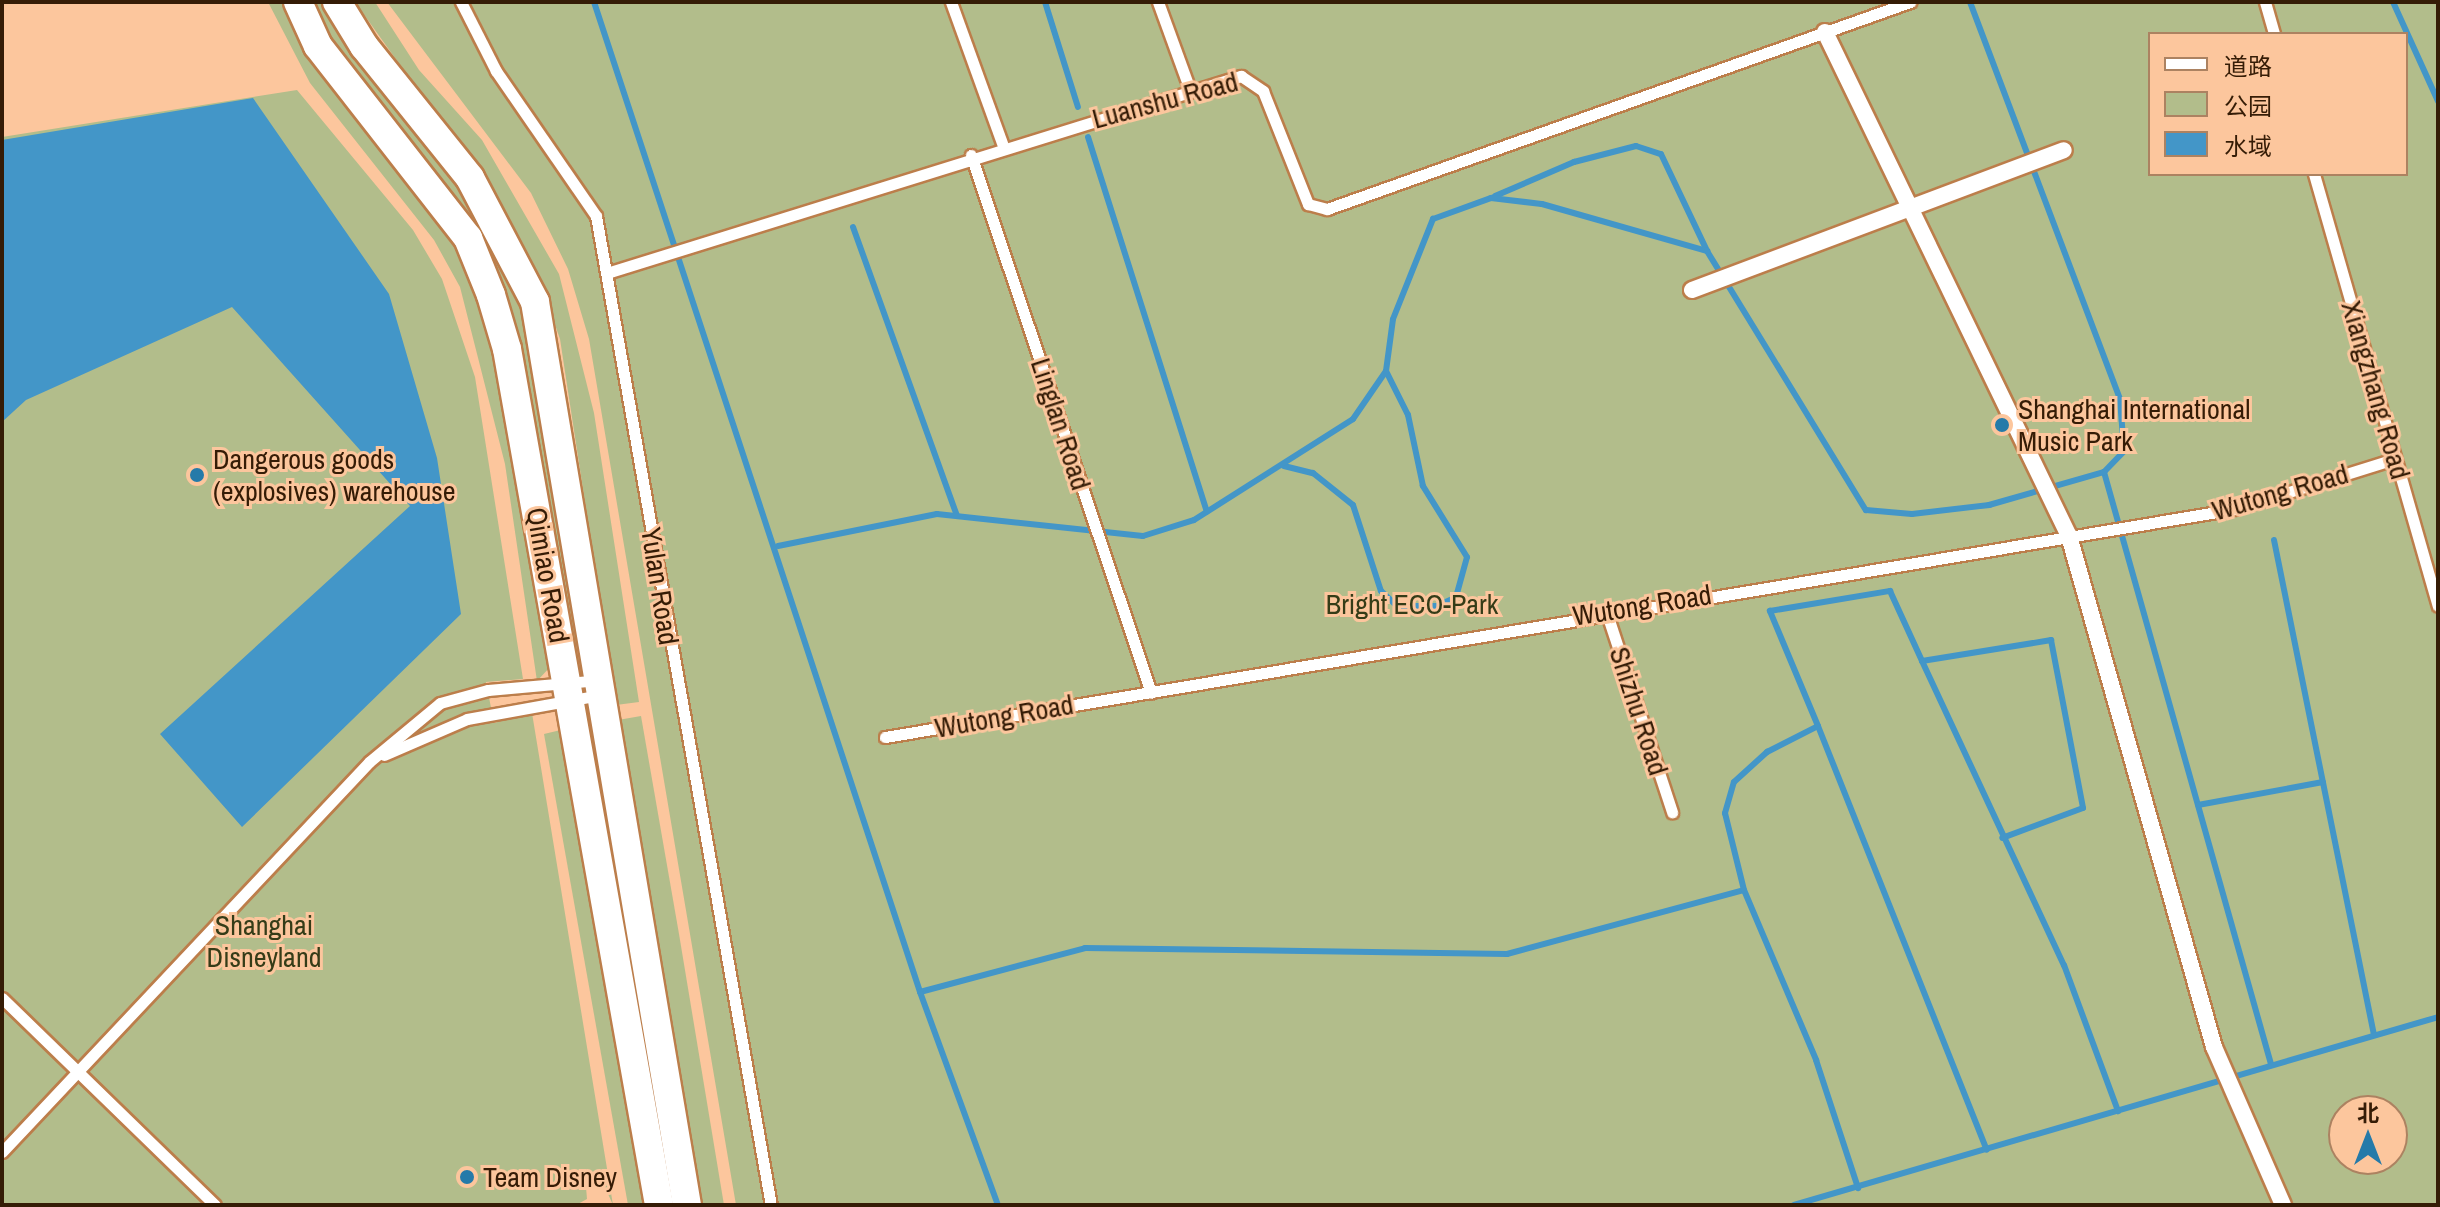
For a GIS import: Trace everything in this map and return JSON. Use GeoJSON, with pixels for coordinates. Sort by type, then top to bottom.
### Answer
{"type":"FeatureCollection","features":[{"type":"Feature","properties":{"kind":"street","name":"Qimiao Road"},"geometry":{"type":"LineString","coordinates":[[298,2],[318,46],[468,238],[491,295],[569,692],[659,1205]]}},
{"type":"Feature","properties":{"kind":"street","name":"Qimiao Road"},"geometry":{"type":"LineString","coordinates":[[337,2],[364,46],[470,178],[535,302],[687,1205]]}},
{"type":"Feature","properties":{"kind":"street"},"geometry":{"type":"LineString","coordinates":[[1825,32],[2069,536],[2214,1047],[2283,1205]]}},
{"type":"Feature","properties":{"kind":"street"},"geometry":{"type":"LineString","coordinates":[[1692,290],[2064,150]]}},
{"type":"Feature","properties":{"kind":"lane","name":"Yulan Road"},"geometry":{"type":"LineString","coordinates":[[461,2],[496,71],[589,203],[610,272],[771,1205]]}},
{"type":"Feature","properties":{"kind":"lane"},"geometry":{"type":"LineString","coordinates":[[951,2],[1003,146]]}},
{"type":"Feature","properties":{"kind":"lane"},"geometry":{"type":"LineString","coordinates":[[1158,2],[1190,90]]}},
{"type":"Feature","properties":{"kind":"lane","name":"Luanshu Road"},"geometry":{"type":"LineString","coordinates":[[610,272],[971,155],[1190,90],[1253,78],[1301,192],[1318,211],[1910,2]]}},
{"type":"Feature","properties":{"kind":"lane"},"geometry":{"type":"LineString","coordinates":[[2265,2],[2273,32]]}},
{"type":"Feature","properties":{"kind":"lane","name":"Linglan Road"},"geometry":{"type":"LineString","coordinates":[[971,155],[1151,693]]}},
{"type":"Feature","properties":{"kind":"lane","name":"Xiangzhang Road"},"geometry":{"type":"LineString","coordinates":[[2315,176],[2438,606]]}},
{"type":"Feature","properties":{"kind":"lane","name":"Wutong Road"},"geometry":{"type":"LineString","coordinates":[[885,737],[1151,693],[1606,611],[2234,509],[2395,459]]}},
{"type":"Feature","properties":{"kind":"lane","name":"Shizhu Road"},"geometry":{"type":"LineString","coordinates":[[1606,611],[1672,812]]}},
{"type":"Feature","properties":{"kind":"lane"},"geometry":{"type":"LineString","coordinates":[[369,762],[467,719],[600,687]]}},
{"type":"Feature","properties":{"kind":"lane"},"geometry":{"type":"LineString","coordinates":[[2,1152],[369,762],[440,703],[463,694],[569,692]]}},
{"type":"Feature","properties":{"kind":"lane"},"geometry":{"type":"LineString","coordinates":[[2,998],[215,1205]]}},
{"type":"Feature","properties":{"kind":"green space"},"geometry":{"type":"Polygon","coordinates":[[[268,2],[284,2],[335,91],[407,174],[468,262],[497,335],[551,666],[537,681],[505,464],[460,287],[434,240],[310,83],[268,2]]]}},
{"type":"Feature","properties":{"kind":"green space"},"geometry":{"type":"Polygon","coordinates":[[[309,2],[323,2],[464,190],[521,293],[586,645],[574,647],[505,290],[470,220],[338,60],[309,2]]]}},
{"type":"Feature","properties":{"kind":"green space"},"geometry":{"type":"Polygon","coordinates":[[[355,2],[375,2],[419,70],[482,140],[559,274],[594,413],[639,702],[616,705],[560,339],[541,285],[485,184],[355,2]]]}},
{"type":"Feature","properties":{"kind":"green space","name":"Bright ECO-Park"},"geometry":{"type":"Polygon","coordinates":[[[387,2],[2438,2],[2438,1205],[736,1205],[589,339],[568,269],[531,193],[387,2]]]}},
{"type":"Feature","properties":{"kind":"green space","name":"Shanghai Disneyland"},"geometry":{"type":"Polygon","coordinates":[[[297,90],[413,230],[442,279],[475,377],[523,679],[486,682],[494,723],[532,713],[613,1205],[604,1185],[586,1187],[587,1199],[576,1205],[2,1205],[2,137],[297,90]]]}},
{"type":"Feature","properties":{"kind":"green space"},"geometry":{"type":"Polygon","coordinates":[[[641,716],[724,1205],[702,1205],[618,720],[641,716]]]}},
{"type":"Feature","properties":{"kind":"green space"},"geometry":{"type":"Polygon","coordinates":[[[565,729],[647,1205],[628,1205],[544,734],[565,729]]]}},
{"type":"Feature","properties":{"kind":"water"},"geometry":{"type":"Polygon","coordinates":[[[253,98],[389,294],[437,458],[461,614],[242,827],[160,734],[410,506],[232,307],[26,400],[2,422],[2,140],[253,98]]]}},
{"type":"Feature","properties":{"kind":"waterway"},"geometry":{"type":"LineString","coordinates":[[594,2],[920,992],[1085,948],[1507,954],[1744,890],[1725,813],[1734,782],[1767,752],[1818,726],[1770,611],[1890,591],[1922,661],[2051,640],[2083,808],[2002,838]]}},
{"type":"Feature","properties":{"kind":"waterway"},"geometry":{"type":"LineString","coordinates":[[1045,2],[1078,107]]}},
{"type":"Feature","properties":{"kind":"waterway"},"geometry":{"type":"LineString","coordinates":[[778,546],[937,514],[1143,536],[1194,520],[1353,419],[1386,371],[1393,319],[1433,219],[1491,198],[1542,204],[1707,251],[1866,510],[1912,514],[1989,505],[2104,472],[2124,451],[2120,399],[1970,2]]}},
{"type":"Feature","properties":{"kind":"waterway"},"geometry":{"type":"LineString","coordinates":[[2393,2],[2407,32]]}},
{"type":"Feature","properties":{"kind":"waterway"},"geometry":{"type":"LineString","coordinates":[[2408,35],[2438,101]]}},
{"type":"Feature","properties":{"kind":"waterway"},"geometry":{"type":"LineString","coordinates":[[1088,137],[1207,512]]}},
{"type":"Feature","properties":{"kind":"waterway"},"geometry":{"type":"LineString","coordinates":[[1495,196],[1574,162],[1636,146],[1661,154],[1707,251]]}},
{"type":"Feature","properties":{"kind":"waterway"},"geometry":{"type":"LineString","coordinates":[[853,227],[957,516]]}},
{"type":"Feature","properties":{"kind":"waterway"},"geometry":{"type":"LineString","coordinates":[[1284,466],[1313,473],[1353,505],[1381,591],[1397,606],[1437,606],[1456,597],[1467,557],[1423,486],[1408,415],[1386,371]]}},
{"type":"Feature","properties":{"kind":"waterway"},"geometry":{"type":"LineString","coordinates":[[2104,472],[2271,1064]]}},
{"type":"Feature","properties":{"kind":"waterway"},"geometry":{"type":"LineString","coordinates":[[2274,540],[2374,1035]]}},
{"type":"Feature","properties":{"kind":"waterway"},"geometry":{"type":"LineString","coordinates":[[1922,661],[2064,965],[2118,1111]]}},
{"type":"Feature","properties":{"kind":"waterway"},"geometry":{"type":"LineString","coordinates":[[1818,726],[1987,1150]]}},
{"type":"Feature","properties":{"kind":"waterway"},"geometry":{"type":"LineString","coordinates":[[2198,805],[2323,782]]}},
{"type":"Feature","properties":{"kind":"waterway"},"geometry":{"type":"LineString","coordinates":[[1744,890],[1816,1060],[1858,1188]]}},
{"type":"Feature","properties":{"kind":"waterway"},"geometry":{"type":"LineString","coordinates":[[920,992],[998,1205]]}},
{"type":"Feature","properties":{"kind":"waterway"},"geometry":{"type":"LineString","coordinates":[[1794,1205],[2438,1017]]}},
{"type":"Feature","properties":{"kind":"place","name":"Shanghai International Music Park"},"geometry":{"type":"Point","coordinates":[2002,425]}},
{"type":"Feature","properties":{"kind":"place","name":"Dangerous goods (explosives) warehouse"},"geometry":{"type":"Point","coordinates":[197,475]}},
{"type":"Feature","properties":{"kind":"place","name":"Team Disney"},"geometry":{"type":"Point","coordinates":[467,1177]}}]}
